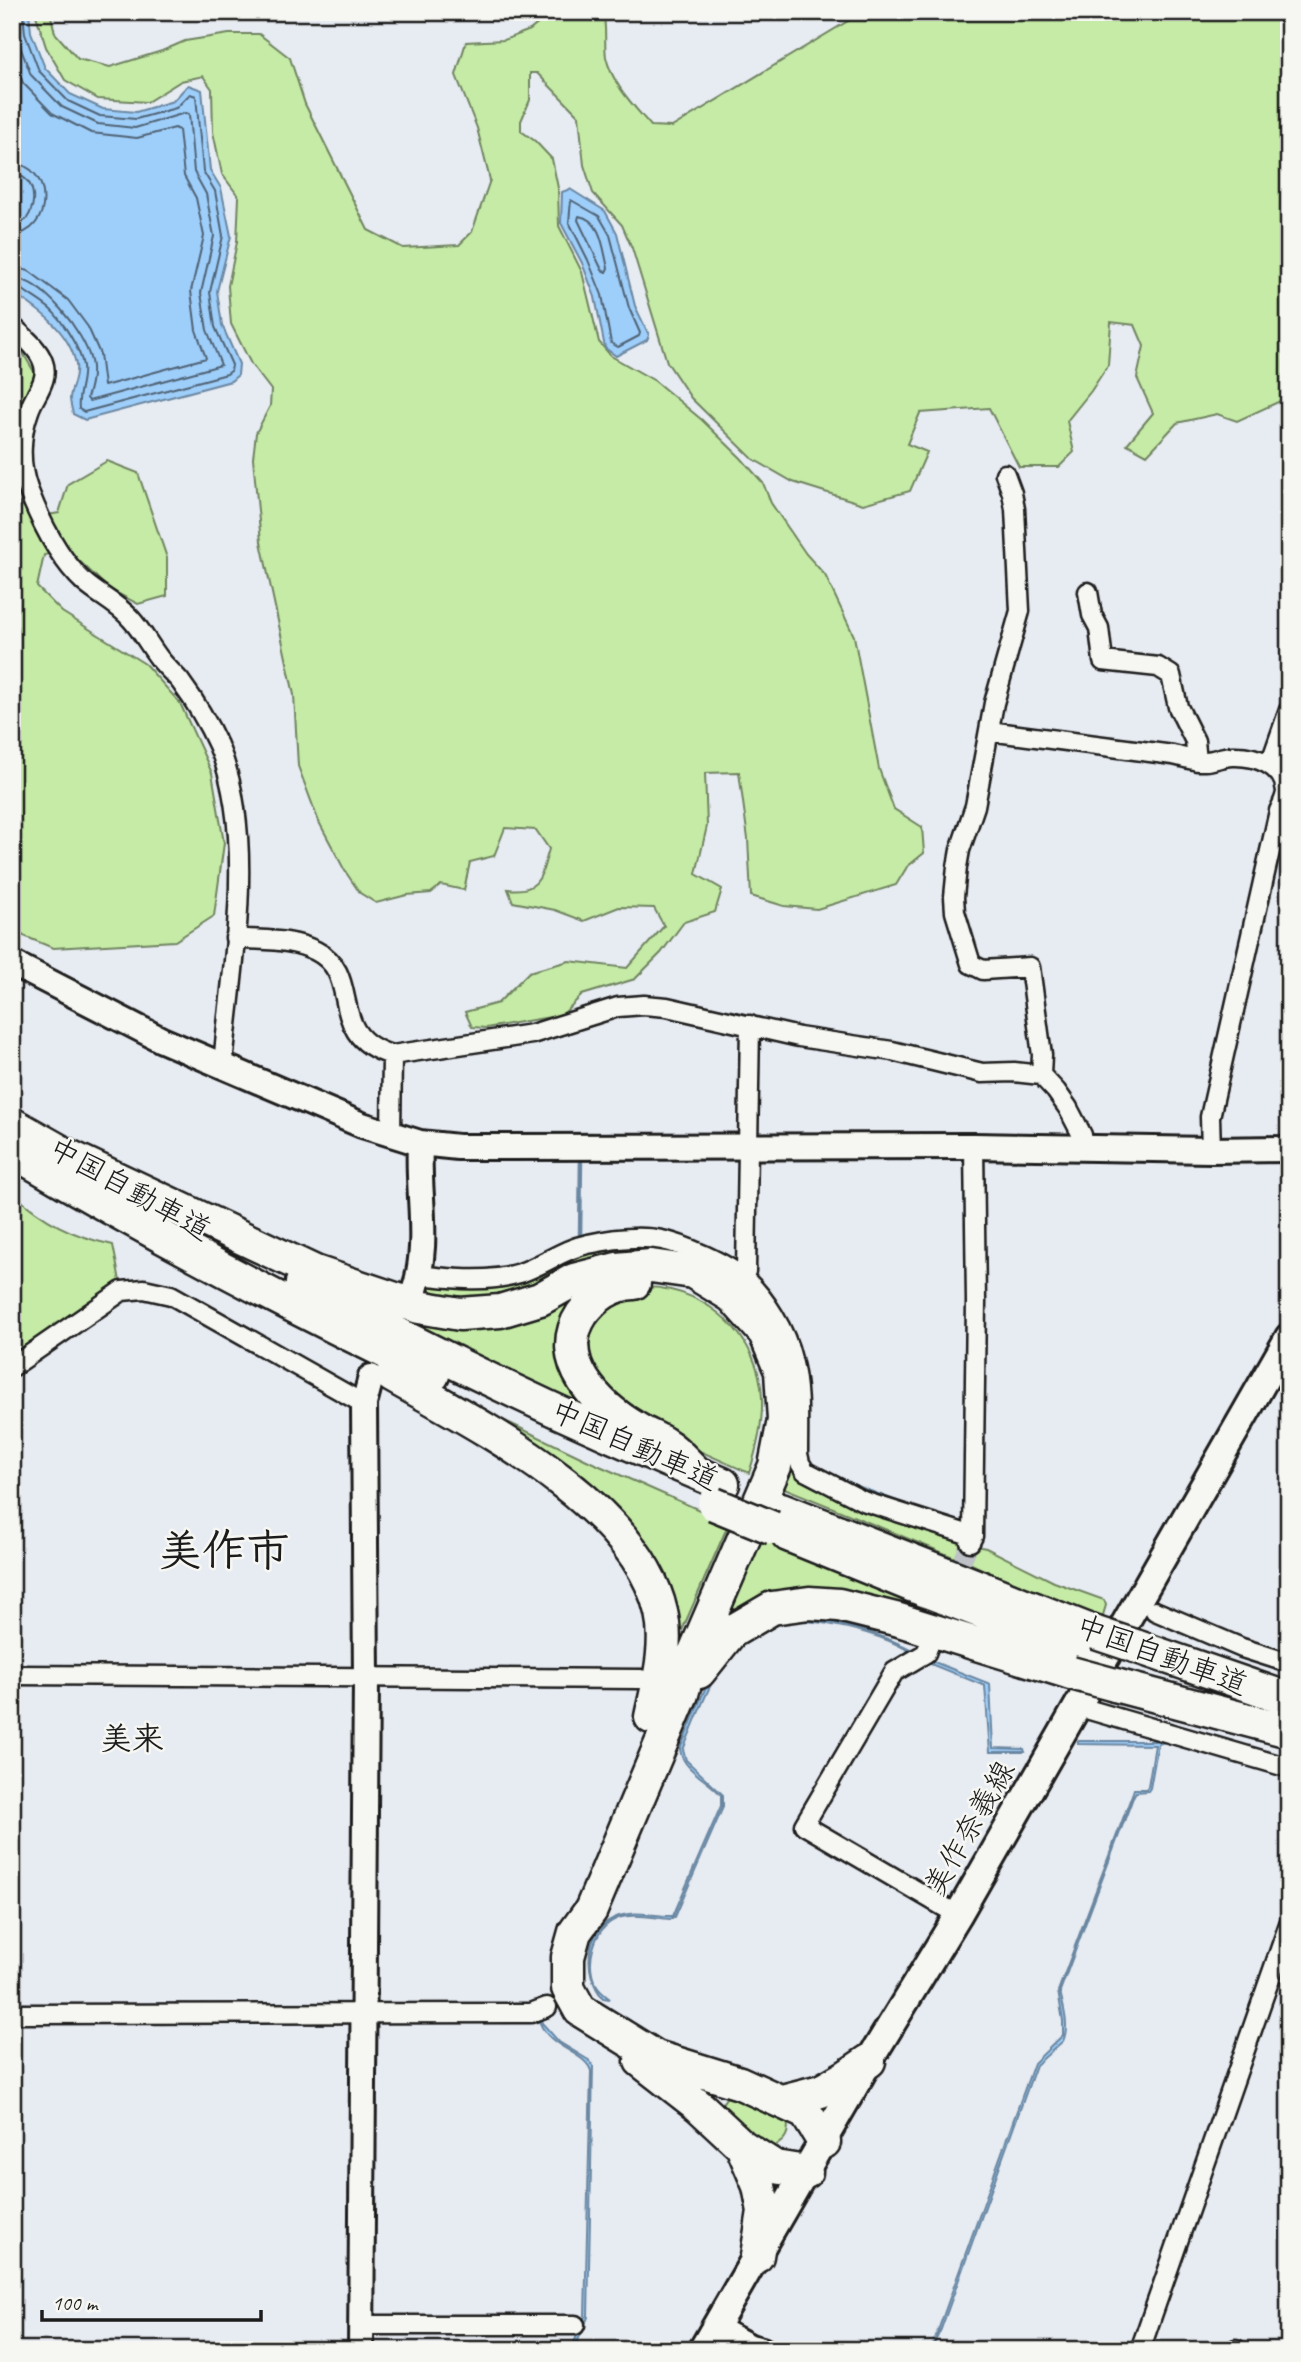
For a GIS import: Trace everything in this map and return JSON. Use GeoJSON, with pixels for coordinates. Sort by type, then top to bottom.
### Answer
{"type":"FeatureCollection","features":[{"type":"Feature","properties":{"kind":"highway","name":"中国自動車道"},"geometry":{"type":"LineString","coordinates":[[12,1124],[435,1353],[646,1452],[711,1487],[911,1585],[1084,1652],[1289,1721]]}},
{"type":"Feature","properties":{"kind":"highway","name":"中国自動車道"},"geometry":{"type":"LineString","coordinates":[[12,1151],[199,1255],[428,1373],[603,1456],[711,1487]]}},
{"type":"Feature","properties":{"kind":"highway"},"geometry":{"type":"LineString","coordinates":[[71,1157],[315,1272],[419,1307],[460,1314],[500,1311],[540,1299],[574,1280],[617,1269],[651,1266],[693,1272],[732,1296],[765,1333],[780,1371],[784,1420],[775,1466],[691,1661],[682,1694],[590,1910],[575,1932],[568,1957],[569,1988],[580,2010],[656,2057],[740,2082],[806,2113],[824,2142]]}},
{"type":"Feature","properties":{"kind":"highway"},"geometry":{"type":"LineString","coordinates":[[199,1255],[222,1282],[448,1408],[526,1455],[573,1489],[612,1526],[639,1560],[655,1592],[662,1614],[663,1642],[651,1717]]}},
{"type":"Feature","properties":{"kind":"highway"},"geometry":{"type":"LineString","coordinates":[[711,1487],[667,1445],[608,1410],[583,1381],[575,1366],[573,1328],[601,1292],[622,1284],[650,1282],[701,1294],[727,1312],[741,1329],[762,1367],[768,1390],[768,1414],[760,1462],[560,1929],[552,1962],[556,1989],[570,2015],[651,2067],[700,2107],[742,2147],[775,2167],[806,2172]]}},
{"type":"Feature","properties":{"kind":"highway"},"geometry":{"type":"LineString","coordinates":[[682,1694],[731,1632],[772,1608],[809,1603],[839,1605],[899,1620],[1084,1652],[1124,1665],[1289,1731]]}},
{"type":"Feature","properties":{"kind":"highway","name":"中国自動車道"},"geometry":{"type":"LineString","coordinates":[[1124,1665],[1289,1699]]}},
{"type":"Feature","properties":{"kind":"highway"},"geometry":{"type":"LineString","coordinates":[[782,2101],[821,2091],[869,2061]]}},
{"type":"Feature","properties":{"kind":"highway"},"geometry":{"type":"LineString","coordinates":[[742,2147],[760,2186],[764,2211],[757,2256]]}},
{"type":"Feature","properties":{"kind":"main road","name":"美作奈義線"},"geometry":{"type":"LineString","coordinates":[[709,2339],[869,2061],[958,1915],[1289,1337]]}},
{"type":"Feature","properties":{"kind":"street"},"geometry":{"type":"LineString","coordinates":[[12,326],[39,353],[44,363],[45,375],[29,410],[22,452],[27,488],[47,532],[62,556],[85,583],[131,618],[158,657],[180,681],[218,745],[235,798],[238,822],[235,937],[224,1054],[218,1064]]}},
{"type":"Feature","properties":{"kind":"street"},"geometry":{"type":"LineString","coordinates":[[1005,474],[1015,509],[1020,611],[994,703],[975,806],[960,850],[954,897],[955,912],[971,964],[983,970],[1030,967],[1042,1055],[1041,1076]]}},
{"type":"Feature","properties":{"kind":"street"},"geometry":{"type":"LineString","coordinates":[[1088,592],[1092,615],[1099,628],[1103,661],[1158,667],[1171,674],[1178,707],[1195,741],[1197,761]]}},
{"type":"Feature","properties":{"kind":"street"},"geometry":{"type":"LineString","coordinates":[[1270,764],[1289,710]]}},
{"type":"Feature","properties":{"kind":"street"},"geometry":{"type":"LineString","coordinates":[[989,731],[1173,755],[1197,761],[1230,756],[1249,757],[1270,764],[1282,776],[1288,793],[1279,811],[1210,1117],[1211,1150]]}},
{"type":"Feature","properties":{"kind":"street"},"geometry":{"type":"LineString","coordinates":[[235,937],[293,942],[318,952],[333,966],[342,983],[352,1028],[364,1042],[391,1055],[533,1034],[618,1007],[667,1007],[824,1042],[892,1051],[982,1073],[1014,1072],[1041,1076],[1068,1108],[1083,1135],[1084,1148]]}},
{"type":"Feature","properties":{"kind":"street"},"geometry":{"type":"LineString","coordinates":[[12,963],[162,1040],[391,1135],[420,1143],[458,1147],[974,1146],[1289,1149]]}},
{"type":"Feature","properties":{"kind":"street"},"geometry":{"type":"LineString","coordinates":[[744,1278],[750,1025]]}},
{"type":"Feature","properties":{"kind":"street"},"geometry":{"type":"LineString","coordinates":[[391,1055],[391,1135]]}},
{"type":"Feature","properties":{"kind":"street"},"geometry":{"type":"LineString","coordinates":[[420,1143],[423,1254],[417,1286],[488,1280],[522,1272],[571,1248],[621,1239],[663,1240],[692,1250],[744,1278],[780,1328],[792,1356],[798,1391],[798,1454],[805,1471],[863,1501],[972,1539],[976,1302],[974,1146]]}},
{"type":"Feature","properties":{"kind":"street"},"geometry":{"type":"LineString","coordinates":[[12,1367],[122,1291],[144,1289],[171,1295],[364,1404]]}},
{"type":"Feature","properties":{"kind":"street"},"geometry":{"type":"LineString","coordinates":[[361,2350],[366,1678],[364,1404],[371,1377]]}},
{"type":"Feature","properties":{"kind":"street"},"geometry":{"type":"LineString","coordinates":[[1155,1611],[1242,1648],[1289,1663]]}},
{"type":"Feature","properties":{"kind":"street"},"geometry":{"type":"LineString","coordinates":[[932,1637],[926,1653],[894,1672],[804,1825],[958,1915]]}},
{"type":"Feature","properties":{"kind":"street"},"geometry":{"type":"LineString","coordinates":[[12,1675],[641,1679]]}},
{"type":"Feature","properties":{"kind":"street"},"geometry":{"type":"LineString","coordinates":[[1090,1710],[1289,1768]]}},
{"type":"Feature","properties":{"kind":"street"},"geometry":{"type":"LineString","coordinates":[[1140,2350],[1289,1924]]}},
{"type":"Feature","properties":{"kind":"street"},"geometry":{"type":"LineString","coordinates":[[12,2014],[531,2013],[547,2007]]}},
{"type":"Feature","properties":{"kind":"street"},"geometry":{"type":"LineString","coordinates":[[362,2325],[575,2325]]}},
{"type":"Feature","properties":{"kind":"street"},"geometry":{"type":"LineString","coordinates":[[709,2339],[762,2350]]}},
{"type":"Feature","properties":{"kind":"green space"},"geometry":{"type":"Polygon","coordinates":[[[35,12],[50,12],[55,33],[78,59],[110,67],[185,41],[229,34],[259,34],[290,58],[305,104],[368,230],[403,248],[459,245],[472,232],[490,180],[477,128],[456,75],[466,42],[504,40],[530,30],[552,12],[603,12],[606,57],[618,85],[651,126],[672,127],[863,12],[1289,12],[1289,397],[1237,421],[1217,414],[1177,423],[1147,455],[1127,444],[1153,413],[1137,378],[1144,346],[1135,325],[1111,322],[1108,365],[1067,421],[1074,452],[1059,467],[1019,467],[989,408],[920,413],[907,444],[927,452],[910,491],[863,504],[793,482],[753,459],[691,398],[667,362],[632,248],[622,225],[593,193],[584,165],[579,116],[537,73],[530,73],[530,100],[521,121],[521,131],[552,159],[558,188],[559,226],[582,272],[599,342],[611,356],[655,381],[702,420],[741,458],[763,483],[771,503],[806,554],[825,575],[854,636],[879,769],[894,809],[922,827],[924,853],[907,867],[896,885],[817,909],[784,906],[751,896],[748,839],[739,772],[705,773],[707,826],[696,874],[722,889],[715,912],[684,922],[661,953],[635,979],[582,995],[562,1015],[486,1028],[472,1027],[465,1012],[498,1003],[529,972],[569,961],[627,968],[664,926],[654,908],[619,907],[584,921],[555,910],[513,902],[508,889],[533,885],[544,867],[549,849],[536,830],[505,828],[494,856],[470,862],[464,890],[441,885],[431,893],[407,895],[376,903],[360,893],[319,822],[298,766],[294,695],[261,542],[253,458],[256,433],[270,406],[271,390],[251,364],[231,324],[228,286],[237,242],[239,197],[222,174],[213,132],[212,89],[203,76],[181,81],[147,102],[98,99],[65,80],[46,47],[35,12]]]}},
{"type":"Feature","properties":{"kind":"green space"},"geometry":{"type":"Polygon","coordinates":[[[12,339],[36,375],[12,437],[12,339]]]}},
{"type":"Feature","properties":{"kind":"green space"},"geometry":{"type":"Polygon","coordinates":[[[107,461],[138,473],[167,558],[167,596],[138,604],[109,589],[68,550],[44,555],[37,587],[62,612],[145,664],[180,703],[212,773],[224,843],[214,916],[175,941],[53,948],[12,931],[12,478],[15,500],[36,517],[59,513],[68,484],[107,461]]]}},
{"type":"Feature","properties":{"kind":"green space"},"geometry":{"type":"Polygon","coordinates":[[[12,1193],[35,1212],[59,1226],[113,1245],[120,1281],[12,1358],[12,1193]]]}},
{"type":"Feature","properties":{"kind":"green space"},"geometry":{"type":"Polygon","coordinates":[[[644,1241],[676,1248],[730,1275],[752,1295],[770,1318],[783,1344],[792,1374],[795,1407],[793,1456],[800,1471],[858,1503],[960,1536],[963,1543],[958,1559],[772,1483],[788,1425],[785,1368],[769,1331],[757,1313],[735,1291],[708,1274],[673,1261],[641,1258],[611,1263],[524,1295],[493,1303],[459,1306],[418,1299],[420,1290],[429,1282],[501,1282],[526,1275],[583,1249],[644,1241]]]}},
{"type":"Feature","properties":{"kind":"green space"},"geometry":{"type":"Polygon","coordinates":[[[579,1286],[570,1316],[608,1421],[368,1303],[394,1307],[579,1286]]]}},
{"type":"Feature","properties":{"kind":"green space"},"geometry":{"type":"Polygon","coordinates":[[[648,1287],[670,1290],[710,1307],[727,1320],[752,1355],[759,1376],[762,1417],[749,1473],[661,1434],[597,1387],[582,1331],[588,1315],[648,1287]]]}},
{"type":"Feature","properties":{"kind":"green space"},"geometry":{"type":"Polygon","coordinates":[[[393,1367],[593,1463],[729,1523],[669,1660],[654,1575],[393,1367]]]}},
{"type":"Feature","properties":{"kind":"green space"},"geometry":{"type":"Polygon","coordinates":[[[752,1534],[1052,1652],[845,1600],[720,1634],[752,1534]]]}},
{"type":"Feature","properties":{"kind":"green space"},"geometry":{"type":"Polygon","coordinates":[[[976,1546],[986,1548],[1054,1582],[1104,1600],[1106,1605],[1101,1622],[965,1561],[976,1546]]]}},
{"type":"Feature","properties":{"kind":"green space"},"geometry":{"type":"Polygon","coordinates":[[[729,2094],[787,2120],[788,2129],[783,2140],[773,2147],[761,2147],[721,2105],[729,2094]]]}},
{"type":"Feature","properties":{"kind":"water"},"geometry":{"type":"Polygon","coordinates":[[[12,12],[29,12],[31,32],[45,68],[70,94],[103,109],[136,112],[173,101],[188,85],[202,90],[210,170],[221,188],[231,236],[217,291],[222,325],[239,364],[238,375],[231,381],[85,420],[73,414],[70,398],[76,365],[73,353],[52,322],[12,292],[12,214],[18,204],[12,183],[12,12]]]}},
{"type":"Feature","properties":{"kind":"water"},"geometry":{"type":"Polygon","coordinates":[[[570,189],[605,211],[617,233],[635,306],[649,335],[647,340],[616,356],[605,348],[595,297],[582,263],[561,223],[562,192],[570,189]]]}},
{"type":"Feature","properties":{"kind":"water"},"geometry":{"type":"Polygon","coordinates":[[[803,1450],[809,1464],[865,1489],[969,1528],[859,1489],[808,1466],[803,1450]]]}},
{"type":"Feature","properties":{"kind":"water"},"geometry":{"type":"Polygon","coordinates":[[[809,1617],[877,1635],[916,1652],[914,1654],[885,1640],[854,1630],[799,1621],[772,1625],[750,1635],[732,1651],[706,1695],[683,1750],[686,1760],[723,1795],[723,1807],[675,1917],[622,1917],[608,1924],[602,1931],[593,1948],[591,1967],[596,1985],[610,1999],[603,1998],[596,1988],[592,1977],[590,1964],[593,1940],[599,1930],[607,1922],[626,1914],[673,1916],[721,1806],[721,1795],[691,1769],[682,1756],[680,1749],[711,1677],[737,1642],[756,1629],[779,1621],[809,1617]]]}},
{"type":"Feature","properties":{"kind":"water"},"geometry":{"type":"Polygon","coordinates":[[[929,1660],[990,1684],[993,1748],[1024,1749],[1025,1752],[990,1752],[985,1686],[923,1661],[929,1660]]]}},
{"type":"Feature","properties":{"kind":"water"},"geometry":{"type":"Polygon","coordinates":[[[1170,1738],[1169,1741],[1158,1744],[1150,1788],[1134,1795],[1060,1991],[1066,2023],[1063,2041],[1036,2065],[941,2329],[931,2350],[1034,2063],[1063,2035],[1058,1991],[1134,1789],[1146,1789],[1148,1786],[1155,1745],[1078,1744],[1078,1741],[1154,1741],[1170,1738]]]}},
{"type":"Feature","properties":{"kind":"water"},"geometry":{"type":"Polygon","coordinates":[[[547,2014],[548,2017],[543,2019],[542,2023],[559,2042],[590,2061],[593,2066],[588,2317],[574,2350],[571,2350],[585,2316],[591,2071],[581,2058],[548,2036],[538,2017],[547,2014]]]}},
{"type":"Feature","properties":{"kind":"waterway"},"geometry":{"type":"LineString","coordinates":[[580,1237],[581,1157]]}},
{"type":"Feature","properties":{"kind":"tunnel"},"geometry":{"type":"LineString","coordinates":[[932,1637],[970,1542]]}},
{"type":"Feature","properties":{"kind":"district","name":"美作市"},"geometry":{"type":"Point","coordinates":[224,1550]}},
{"type":"Feature","properties":{"kind":"district","name":"美来"},"geometry":{"type":"Point","coordinates":[132,1738]}}]}
